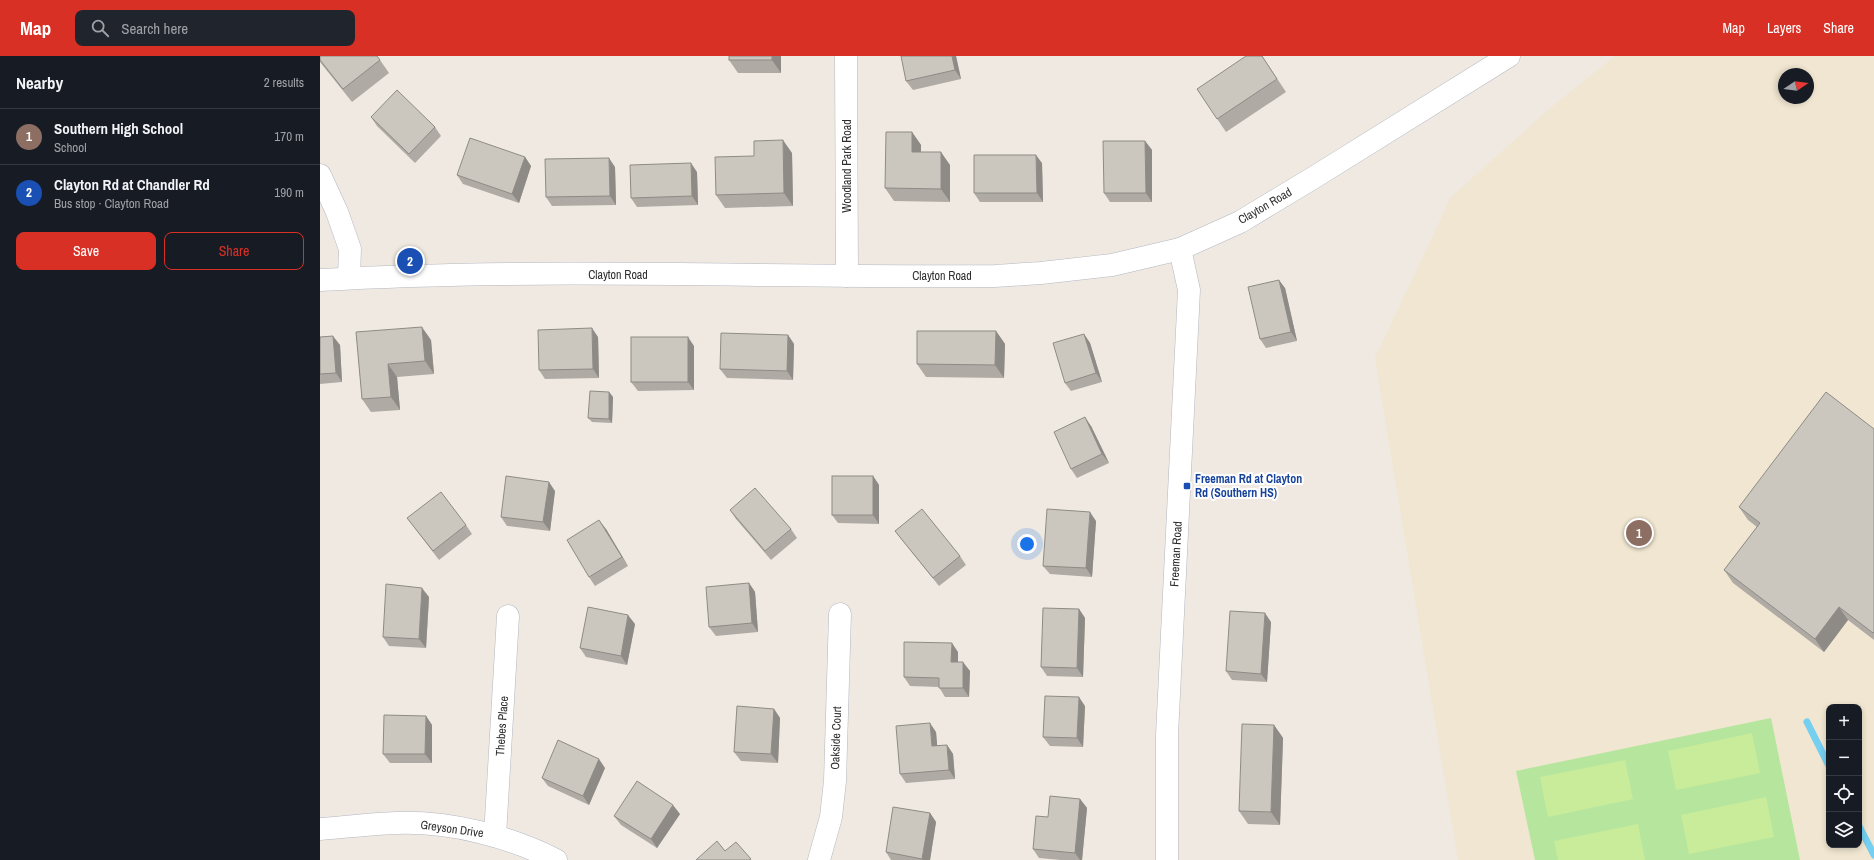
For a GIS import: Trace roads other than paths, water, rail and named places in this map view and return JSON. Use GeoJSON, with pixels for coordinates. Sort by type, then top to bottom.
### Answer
{"type":"FeatureCollection","features":[{"type":"Feature","properties":{"kind":"street","name":"Woodland Park Road"},"geometry":{"type":"LineString","coordinates":[[846,56],[847,276]]}},
{"type":"Feature","properties":{"kind":"street","name":"Clayton Road"},"geometry":{"type":"LineString","coordinates":[[320,280],[411,275],[503,274],[980,276],[1041,273],[1112,265],[1180,249],[1240,222],[1509,56]]}},
{"type":"Feature","properties":{"kind":"street"},"geometry":{"type":"LineString","coordinates":[[320,175],[337,212],[350,249],[349,278]]}},
{"type":"Feature","properties":{"kind":"street","name":"Freeman Road"},"geometry":{"type":"LineString","coordinates":[[1168,860],[1167,735],[1189,290],[1180,249]]}},
{"type":"Feature","properties":{"kind":"street","name":"Oakside Court"},"geometry":{"type":"LineString","coordinates":[[819,860],[831,817],[835,781],[840,614]]}},
{"type":"Feature","properties":{"kind":"street","name":"Thebes Place"},"geometry":{"type":"LineString","coordinates":[[495,836],[508,616]]}},
{"type":"Feature","properties":{"kind":"street","name":"Greyson Drive"},"geometry":{"type":"LineString","coordinates":[[320,829],[397,823],[444,826],[495,836],[538,851],[556,860]]}},
{"type":"Feature","properties":{"kind":"waterway"},"geometry":{"type":"LineString","coordinates":[[1807,722],[1826,760]]}},
{"type":"Feature","properties":{"kind":"waterway"},"geometry":{"type":"LineString","coordinates":[[1862,832],[1874,855]]}},
{"type":"Feature","properties":{"kind":"place","name":"Clayton Rd at Chandler Rd"},"geometry":{"type":"Point","coordinates":[410,261]}},
{"type":"Feature","properties":{"kind":"place","name":"Freeman Rd at Clayton Rd (Southern HS)"},"geometry":{"type":"Point","coordinates":[1187,486]}},
{"type":"Feature","properties":{"kind":"place","name":"Southern High School"},"geometry":{"type":"Point","coordinates":[1639,533]}}]}
